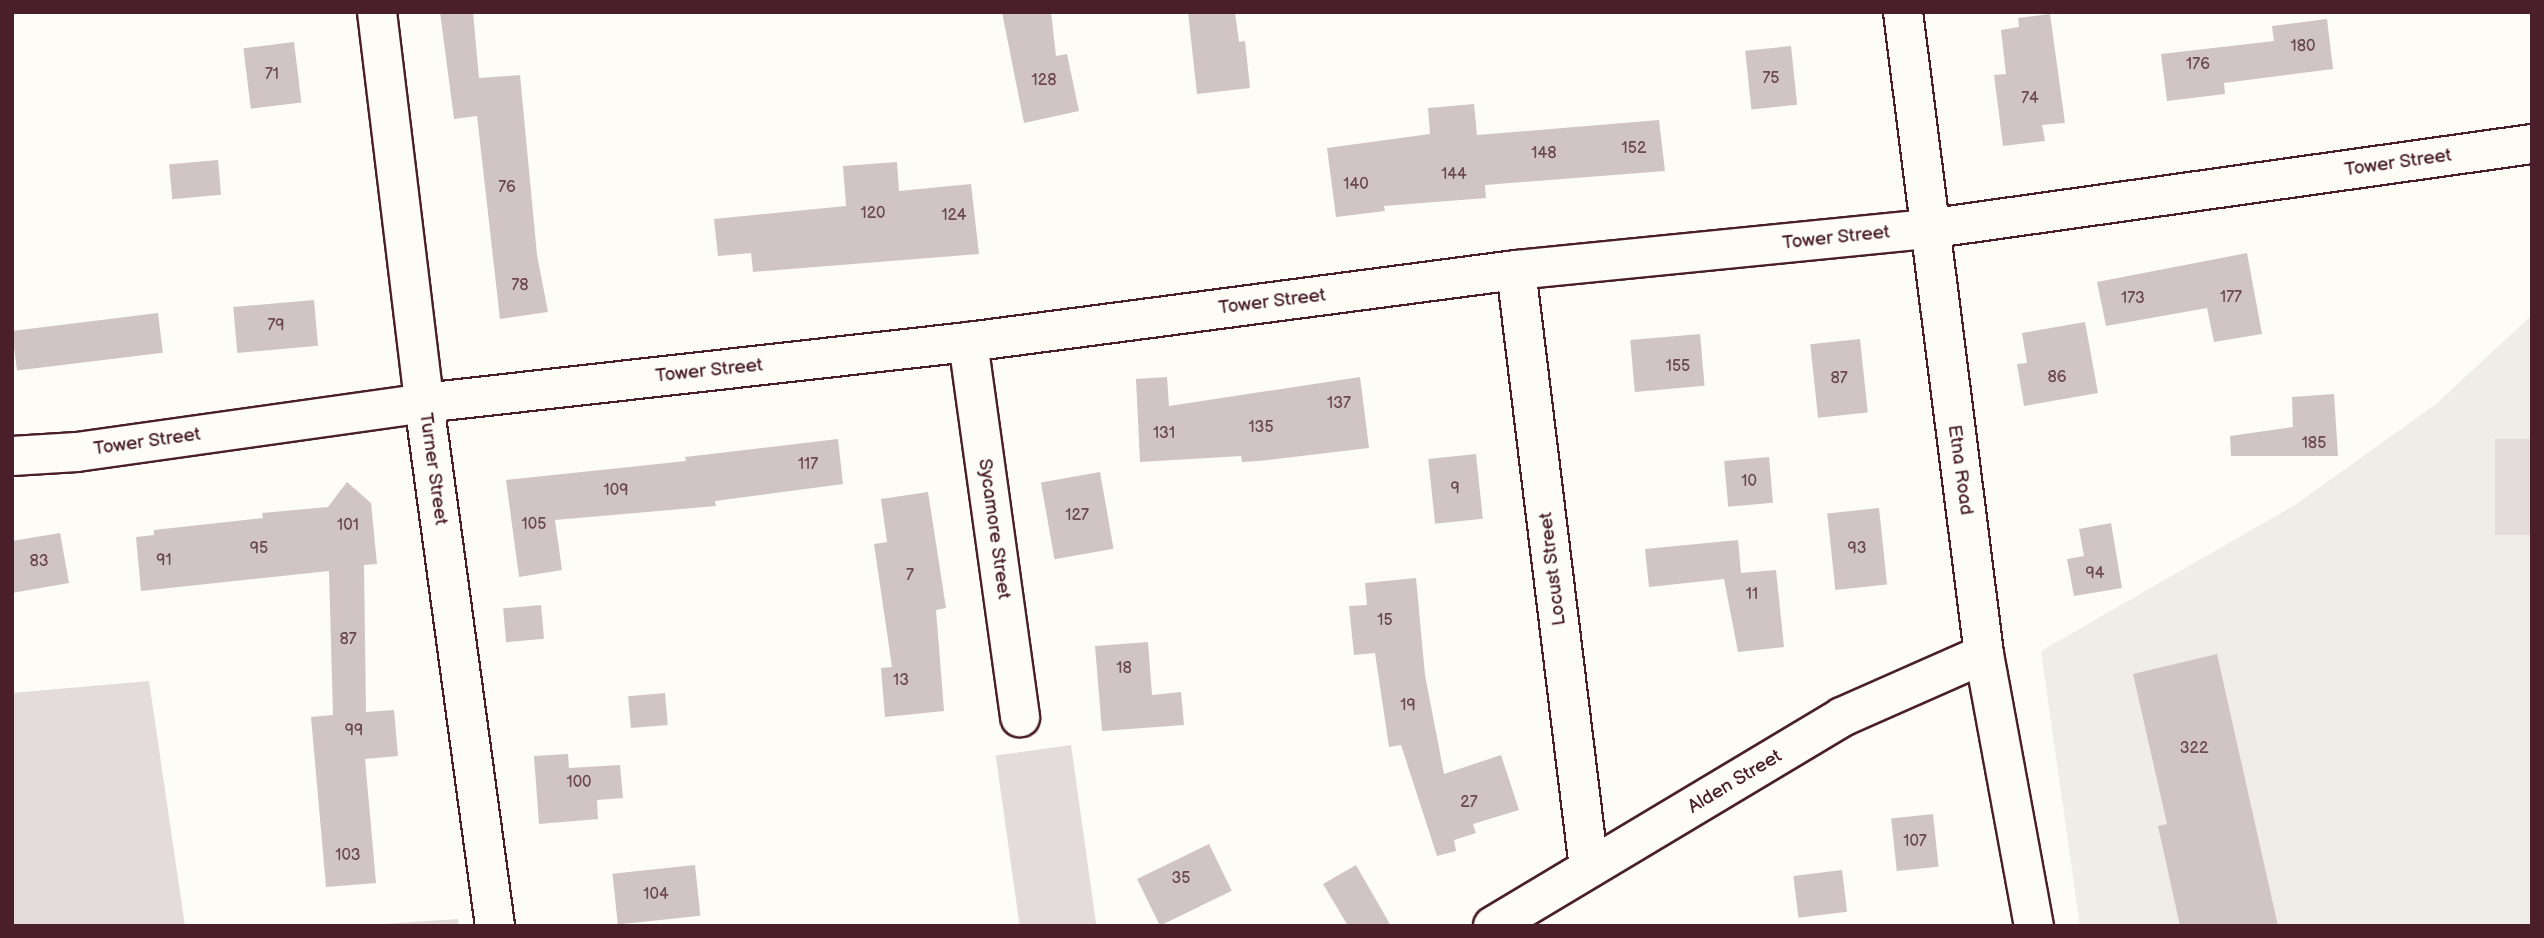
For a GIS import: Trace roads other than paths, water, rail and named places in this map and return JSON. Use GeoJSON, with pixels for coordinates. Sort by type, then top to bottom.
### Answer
{"type":"FeatureCollection","features":[{"type":"Feature","properties":{"kind":"street","name":"Turner Street"},"geometry":{"type":"LineString","coordinates":[[377,12],[424,403],[495,926]]}},
{"type":"Feature","properties":{"kind":"street","name":"Etna Road"},"geometry":{"type":"LineString","coordinates":[[1903,12],[1927,229],[1984,654],[2034,926]]}},
{"type":"Feature","properties":{"kind":"street","name":"Tower Street"},"geometry":{"type":"LineString","coordinates":[[12,456],[77,452],[424,403],[968,342],[1516,270],[1927,229],[2532,144]]}},
{"type":"Feature","properties":{"kind":"street","name":"Locust Street"},"geometry":{"type":"LineString","coordinates":[[1516,270],[1589,868]]}},
{"type":"Feature","properties":{"kind":"street","name":"Sycamore Street"},"geometry":{"type":"LineString","coordinates":[[968,342],[1020,717]]}},
{"type":"Feature","properties":{"kind":"street","name":"Alden Street"},"geometry":{"type":"LineString","coordinates":[[1493,926],[1842,717],[1984,654]]}}]}
